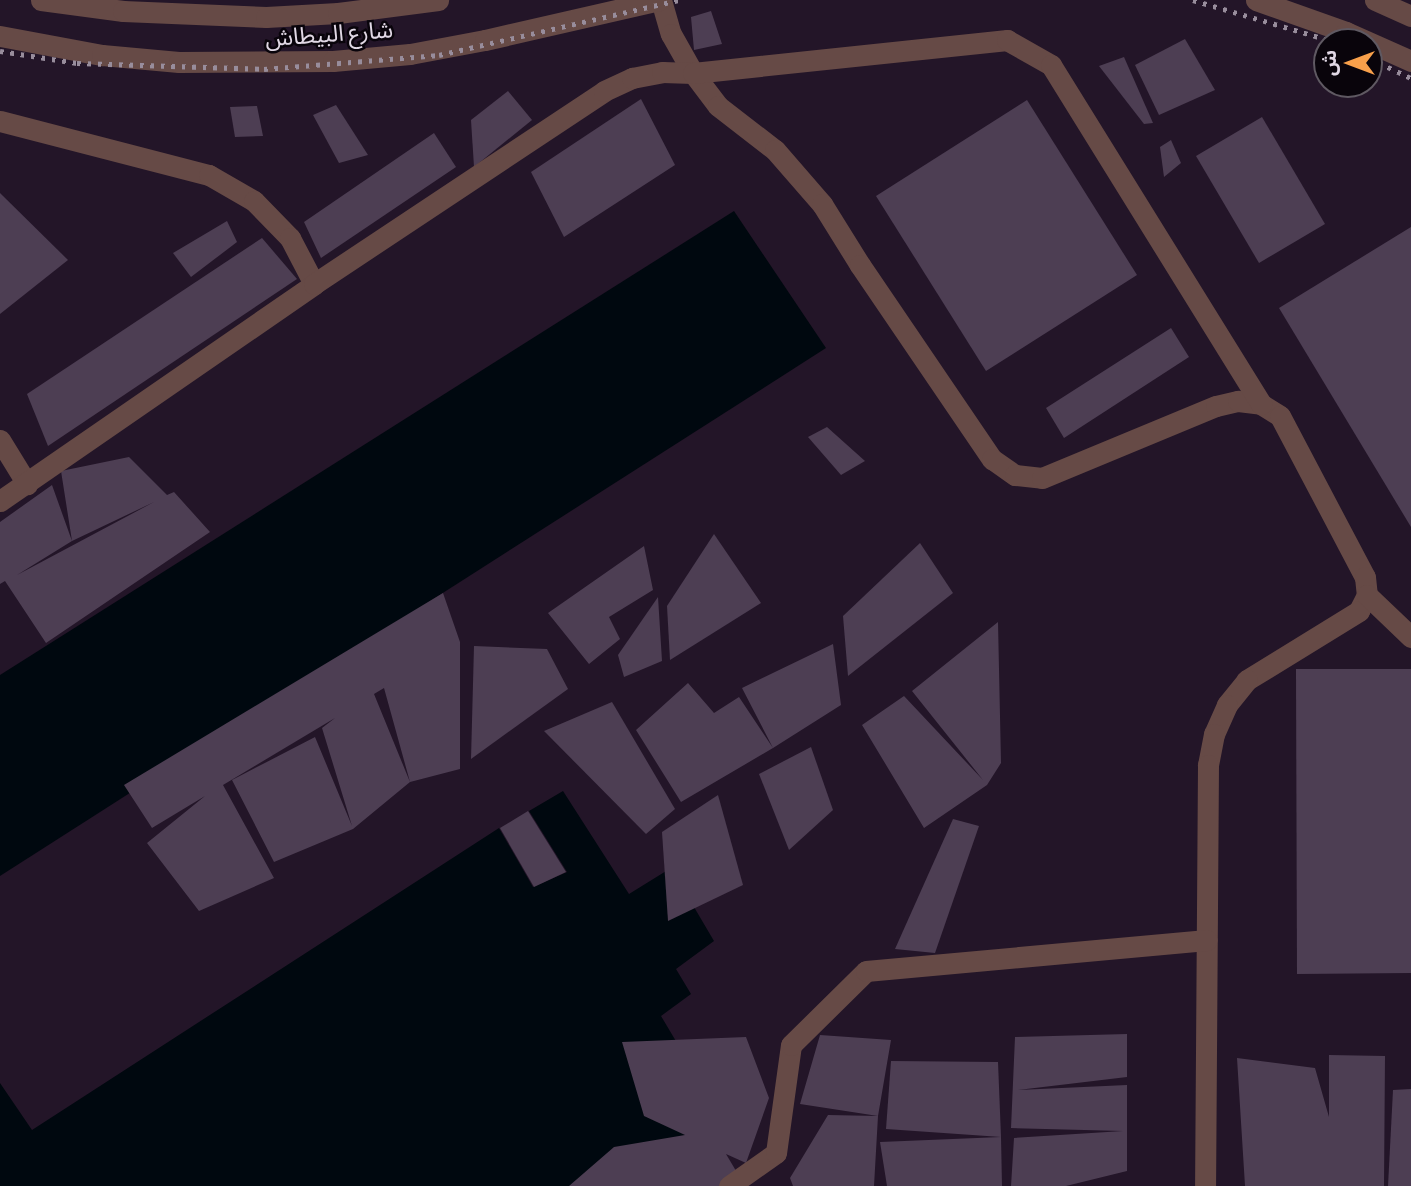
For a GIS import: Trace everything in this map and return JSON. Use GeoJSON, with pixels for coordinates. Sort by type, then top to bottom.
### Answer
{"type":"FeatureCollection","features":[{"type":"Feature","properties":{"kind":"lane","name":"شارع البيطاش"},"geometry":{"type":"LineString","coordinates":[[41,0],[123,12],[266,18],[338,13],[438,0]]}},
{"type":"Feature","properties":{"kind":"lane","name":"شارع البيطاش"},"geometry":{"type":"LineString","coordinates":[[0,36],[102,55],[179,62],[333,61],[410,54],[485,40],[660,0]]}},
{"type":"Feature","properties":{"kind":"lane"},"geometry":{"type":"LineString","coordinates":[[660,0],[671,34],[693,73],[718,106],[775,150],[822,204],[860,265],[992,459],[1015,475],[1042,478],[1216,406],[1238,401],[1261,404],[1280,416],[1365,576],[1367,595],[1359,611],[1247,680],[1227,705],[1214,734],[1208,765],[1206,1186]]}},
{"type":"Feature","properties":{"kind":"lane"},"geometry":{"type":"LineString","coordinates":[[1256,0],[1346,32],[1411,61]]}},
{"type":"Feature","properties":{"kind":"lane"},"geometry":{"type":"LineString","coordinates":[[1375,0],[1411,16]]}},
{"type":"Feature","properties":{"kind":"lane"},"geometry":{"type":"LineString","coordinates":[[0,501],[314,284],[604,91],[632,78],[663,72],[693,73],[1007,40],[1051,65],[1261,404]]}},
{"type":"Feature","properties":{"kind":"lane"},"geometry":{"type":"LineString","coordinates":[[0,121],[209,175],[254,201],[290,238],[314,284]]}},
{"type":"Feature","properties":{"kind":"lane"},"geometry":{"type":"LineString","coordinates":[[0,440],[27,484]]}},
{"type":"Feature","properties":{"kind":"lane"},"geometry":{"type":"LineString","coordinates":[[1367,595],[1411,637]]}},
{"type":"Feature","properties":{"kind":"lane"},"geometry":{"type":"LineString","coordinates":[[729,1186],[776,1153],[791,1045],[866,971],[1208,940]]}},
{"type":"Feature","properties":{"kind":"shaded area"},"geometry":{"type":"Polygon","coordinates":[[[734,211],[826,348],[0,876],[0,675],[734,211]]]}},
{"type":"Feature","properties":{"kind":"shaded area"},"geometry":{"type":"Polygon","coordinates":[[[563,791],[629,894],[671,868],[714,941],[676,969],[691,994],[661,1016],[733,1137],[657,1186],[0,1186],[0,1083],[32,1130],[499,828],[533,887],[567,872],[529,811],[563,791]]]}},
{"type":"Feature","properties":{"kind":"building"},"geometry":{"type":"Polygon","coordinates":[[[711,11],[722,44],[694,50],[691,17],[711,11]]]}},
{"type":"Feature","properties":{"kind":"building"},"geometry":{"type":"Polygon","coordinates":[[[1185,39],[1215,90],[1159,115],[1135,65],[1185,39]]]}},
{"type":"Feature","properties":{"kind":"building"},"geometry":{"type":"Polygon","coordinates":[[[1124,57],[1153,123],[1144,124],[1099,66],[1124,57]]]}},
{"type":"Feature","properties":{"kind":"building"},"geometry":{"type":"Polygon","coordinates":[[[508,91],[532,120],[474,167],[471,120],[508,91]]]}},
{"type":"Feature","properties":{"kind":"building"},"geometry":{"type":"Polygon","coordinates":[[[641,99],[675,165],[564,237],[531,172],[641,99]]]}},
{"type":"Feature","properties":{"kind":"building"},"geometry":{"type":"Polygon","coordinates":[[[1027,100],[1137,275],[986,371],[876,196],[1027,100]]]}},
{"type":"Feature","properties":{"kind":"building"},"geometry":{"type":"Polygon","coordinates":[[[336,105],[368,155],[339,163],[313,115],[336,105]]]}},
{"type":"Feature","properties":{"kind":"building"},"geometry":{"type":"Polygon","coordinates":[[[257,106],[263,136],[235,137],[230,107],[257,106]]]}},
{"type":"Feature","properties":{"kind":"building"},"geometry":{"type":"Polygon","coordinates":[[[1262,117],[1325,224],[1259,263],[1196,156],[1262,117]]]}},
{"type":"Feature","properties":{"kind":"building"},"geometry":{"type":"Polygon","coordinates":[[[434,133],[456,167],[321,258],[304,222],[434,133]]]}},
{"type":"Feature","properties":{"kind":"building"},"geometry":{"type":"Polygon","coordinates":[[[1171,140],[1181,163],[1164,177],[1160,147],[1171,140]]]}},
{"type":"Feature","properties":{"kind":"building"},"geometry":{"type":"Polygon","coordinates":[[[0,193],[68,260],[0,314],[0,193]]]}},
{"type":"Feature","properties":{"kind":"building"},"geometry":{"type":"Polygon","coordinates":[[[227,221],[237,242],[191,277],[173,253],[227,221]]]}},
{"type":"Feature","properties":{"kind":"building"},"geometry":{"type":"Polygon","coordinates":[[[1411,227],[1411,527],[1279,308],[1411,227]]]}},
{"type":"Feature","properties":{"kind":"building"},"geometry":{"type":"Polygon","coordinates":[[[262,238],[297,279],[48,446],[27,394],[262,238]]]}},
{"type":"Feature","properties":{"kind":"building"},"geometry":{"type":"Polygon","coordinates":[[[1171,328],[1189,357],[1064,438],[1046,408],[1171,328]]]}},
{"type":"Feature","properties":{"kind":"building"},"geometry":{"type":"Polygon","coordinates":[[[827,427],[865,461],[841,475],[808,437],[827,427]]]}},
{"type":"Feature","properties":{"kind":"building"},"geometry":{"type":"Polygon","coordinates":[[[129,457],[167,495],[174,492],[210,532],[46,643],[5,581],[0,584],[0,522],[52,485],[72,541],[61,471],[129,457]],[[154,502],[72,541],[17,575],[154,502]]]}},
{"type":"Feature","properties":{"kind":"building"},"geometry":{"type":"Polygon","coordinates":[[[714,534],[761,603],[670,660],[667,606],[714,534]]]}},
{"type":"Feature","properties":{"kind":"building"},"geometry":{"type":"Polygon","coordinates":[[[920,543],[953,593],[848,676],[843,616],[920,543]]]}},
{"type":"Feature","properties":{"kind":"building"},"geometry":{"type":"Polygon","coordinates":[[[644,546],[653,590],[609,617],[620,639],[589,664],[548,613],[644,546]]]}},
{"type":"Feature","properties":{"kind":"building"},"geometry":{"type":"Polygon","coordinates":[[[443,593],[460,642],[460,769],[410,782],[353,829],[274,862],[232,780],[315,737],[352,826],[322,728],[335,718],[223,785],[274,878],[199,911],[147,843],[205,796],[152,828],[124,785],[443,593]],[[384,688],[374,694],[410,782],[384,688]]]}},
{"type":"Feature","properties":{"kind":"building"},"geometry":{"type":"Polygon","coordinates":[[[658,597],[662,661],[624,677],[618,655],[658,597]]]}},
{"type":"Feature","properties":{"kind":"building"},"geometry":{"type":"Polygon","coordinates":[[[998,622],[1001,763],[987,785],[924,828],[862,725],[904,696],[983,780],[912,691],[998,622]]]}},
{"type":"Feature","properties":{"kind":"building"},"geometry":{"type":"Polygon","coordinates":[[[833,644],[841,705],[773,748],[742,688],[833,644]]]}},
{"type":"Feature","properties":{"kind":"building"},"geometry":{"type":"Polygon","coordinates":[[[474,646],[547,649],[568,689],[471,759],[474,646]]]}},
{"type":"Feature","properties":{"kind":"building"},"geometry":{"type":"Polygon","coordinates":[[[1296,669],[1411,669],[1411,973],[1297,974],[1296,669]]]}},
{"type":"Feature","properties":{"kind":"building"},"geometry":{"type":"Polygon","coordinates":[[[688,683],[714,713],[739,697],[773,748],[681,802],[636,730],[688,683]]]}},
{"type":"Feature","properties":{"kind":"building"},"geometry":{"type":"Polygon","coordinates":[[[612,702],[675,809],[646,834],[544,731],[612,702]]]}},
{"type":"Feature","properties":{"kind":"building"},"geometry":{"type":"Polygon","coordinates":[[[811,747],[833,810],[789,850],[759,774],[811,747]]]}},
{"type":"Feature","properties":{"kind":"building"},"geometry":{"type":"Polygon","coordinates":[[[718,795],[743,885],[668,921],[662,832],[718,795]]]}},
{"type":"Feature","properties":{"kind":"building"},"geometry":{"type":"Polygon","coordinates":[[[528,811],[566,872],[534,887],[500,828],[528,811]]]}},
{"type":"Feature","properties":{"kind":"building"},"geometry":{"type":"Polygon","coordinates":[[[953,819],[979,826],[935,953],[895,949],[953,819]]]}},
{"type":"Feature","properties":{"kind":"building"},"geometry":{"type":"Polygon","coordinates":[[[1127,1034],[1127,1077],[1018,1090],[1127,1085],[1127,1171],[1066,1186],[1011,1186],[1014,1138],[1123,1131],[1011,1128],[1015,1037],[1127,1034]]]}},
{"type":"Feature","properties":{"kind":"building"},"geometry":{"type":"Polygon","coordinates":[[[820,1035],[891,1040],[878,1116],[800,1104],[820,1035]]]}},
{"type":"Feature","properties":{"kind":"building"},"geometry":{"type":"Polygon","coordinates":[[[746,1037],[769,1098],[746,1163],[726,1154],[745,1186],[569,1186],[614,1147],[685,1135],[644,1116],[622,1042],[746,1037]]]}},
{"type":"Feature","properties":{"kind":"building"},"geometry":{"type":"Polygon","coordinates":[[[1329,1055],[1385,1056],[1384,1186],[1245,1186],[1237,1058],[1315,1068],[1329,1117],[1329,1055]]]}},
{"type":"Feature","properties":{"kind":"building"},"geometry":{"type":"Polygon","coordinates":[[[891,1061],[998,1062],[1001,1137],[886,1129],[891,1061]]]}},
{"type":"Feature","properties":{"kind":"building"},"geometry":{"type":"Polygon","coordinates":[[[1411,1089],[1411,1186],[1388,1186],[1393,1090],[1411,1089]]]}},
{"type":"Feature","properties":{"kind":"building"},"geometry":{"type":"Polygon","coordinates":[[[828,1115],[878,1116],[874,1186],[793,1186],[790,1178],[828,1115]]]}},
{"type":"Feature","properties":{"kind":"building"},"geometry":{"type":"Polygon","coordinates":[[[1001,1137],[1002,1186],[887,1186],[880,1142],[1001,1137]]]}},
{"type":"Feature","properties":{"kind":"railway"},"geometry":{"type":"LineString","coordinates":[[0,51],[77,63],[264,69],[439,55],[680,0]]}},
{"type":"Feature","properties":{"kind":"railway"},"geometry":{"type":"LineString","coordinates":[[1193,0],[1313,35]]}},
{"type":"Feature","properties":{"kind":"railway"},"geometry":{"type":"LineString","coordinates":[[1383,65],[1411,78]]}}]}
